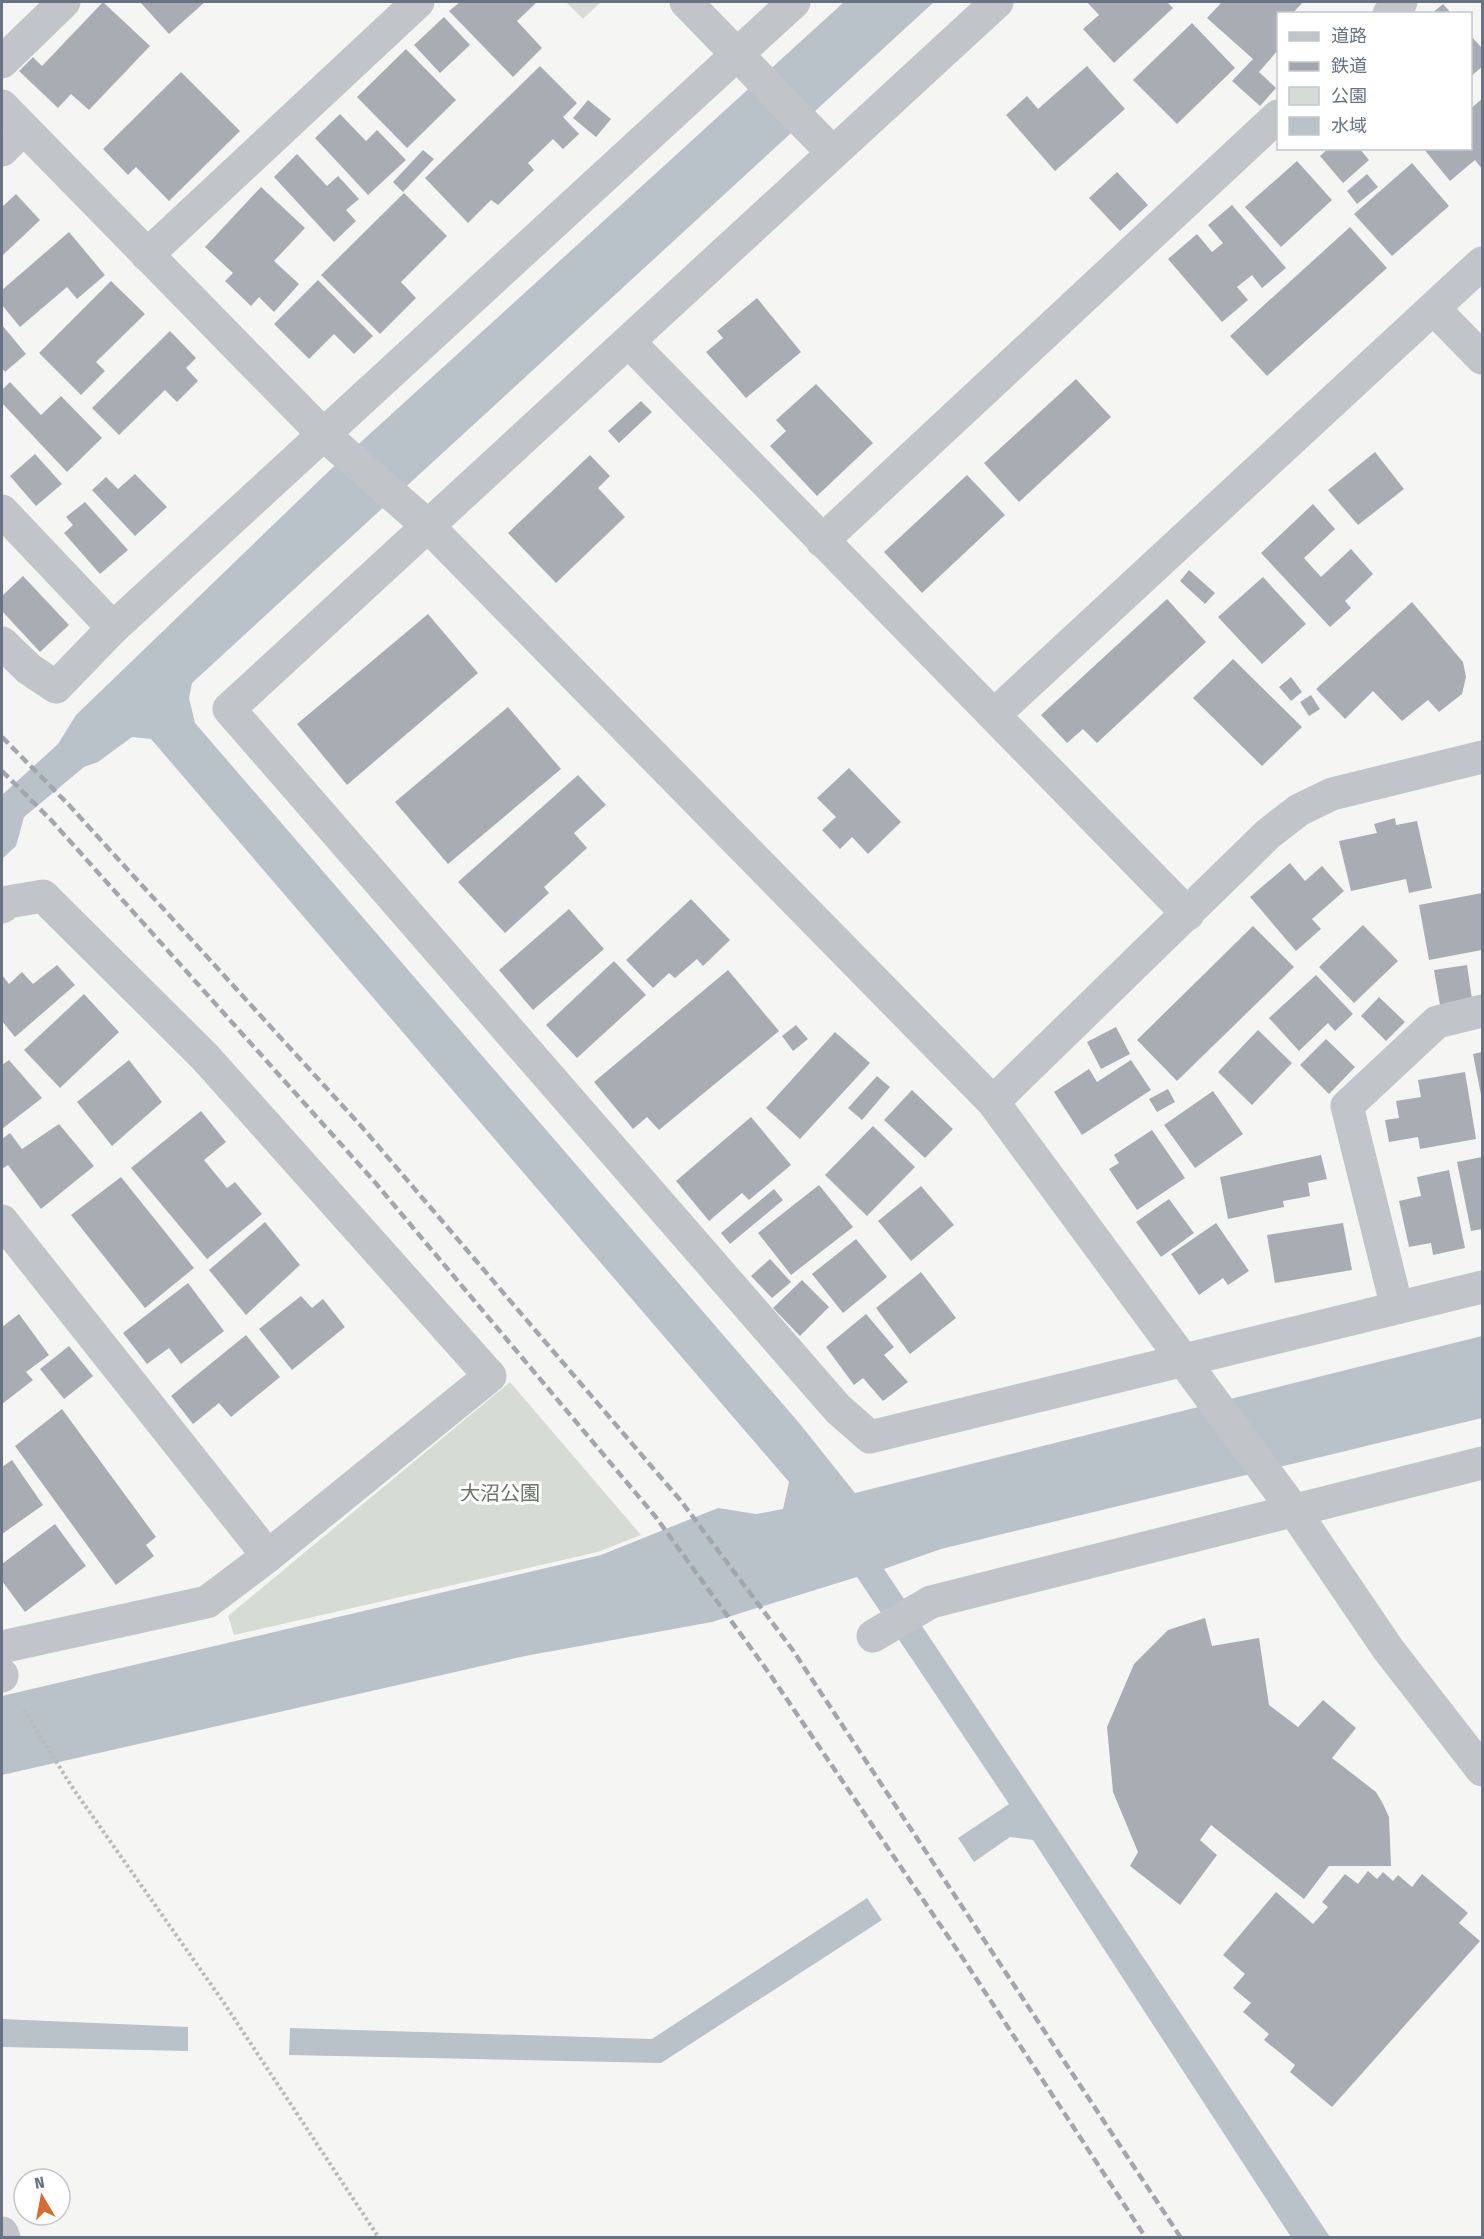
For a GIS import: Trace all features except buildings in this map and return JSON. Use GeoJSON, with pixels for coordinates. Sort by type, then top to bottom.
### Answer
{"type":"FeatureCollection","features":[{"type":"Feature","properties":{"kind":"street"},"geometry":{"type":"LineString","coordinates":[[2,62],[64,2]]}},
{"type":"Feature","properties":{"kind":"street"},"geometry":{"type":"LineString","coordinates":[[147,255],[418,2]]}},
{"type":"Feature","properties":{"kind":"street"},"geometry":{"type":"LineString","coordinates":[[686,2],[833,153]]}},
{"type":"Feature","properties":{"kind":"street"},"geometry":{"type":"LineString","coordinates":[[2,643],[29,669],[56,687],[113,628],[333,442],[747,64],[794,2]]}},
{"type":"Feature","properties":{"kind":"street"},"geometry":{"type":"LineString","coordinates":[[997,2],[229,709],[838,1409],[870,1437],[1194,1373],[1397,1308],[1482,1287]]}},
{"type":"Feature","properties":{"kind":"street"},"geometry":{"type":"LineString","coordinates":[[822,541],[1277,117]]}},
{"type":"Feature","properties":{"kind":"street"},"geometry":{"type":"LineString","coordinates":[[9,128],[147,255],[333,442],[427,525],[993,1102],[1295,1512],[1388,1649],[1482,1770]]}},
{"type":"Feature","properties":{"kind":"street"},"geometry":{"type":"LineString","coordinates":[[995,714],[1482,263]]}},
{"type":"Feature","properties":{"kind":"street"},"geometry":{"type":"LineString","coordinates":[[1434,309],[1482,358]]}},
{"type":"Feature","properties":{"kind":"street"},"geometry":{"type":"LineString","coordinates":[[629,342],[1188,914]]}},
{"type":"Feature","properties":{"kind":"street"},"geometry":{"type":"LineString","coordinates":[[2,511],[113,628]]}},
{"type":"Feature","properties":{"kind":"street"},"geometry":{"type":"LineString","coordinates":[[993,1102],[1268,834],[1299,810],[1332,794],[1482,757]]}},
{"type":"Feature","properties":{"kind":"street"},"geometry":{"type":"LineString","coordinates":[[2,907],[8,902],[43,896],[204,1057],[489,1376],[268,1556],[207,1602],[2,1666]]}},
{"type":"Feature","properties":{"kind":"street"},"geometry":{"type":"LineString","coordinates":[[1397,1308],[1347,1106],[1437,1022],[1482,1011]]}},
{"type":"Feature","properties":{"kind":"street"},"geometry":{"type":"LineString","coordinates":[[2,1221],[268,1556]]}},
{"type":"Feature","properties":{"kind":"street"},"geometry":{"type":"LineString","coordinates":[[873,1636],[931,1602],[1482,1463]]}},
{"type":"Feature","properties":{"kind":"street"},"geometry":{"type":"LineString","coordinates":[[2,2233],[4,2238]]}},
{"type":"Feature","properties":{"kind":"path"},"geometry":{"type":"LineString","coordinates":[[2,1666],[64,1774],[224,2003],[379,2238]]}},
{"type":"Feature","properties":{"kind":"green space"},"geometry":{"type":"Polygon","coordinates":[[[566,2],[601,2],[583,19],[566,2]]]}},
{"type":"Feature","properties":{"kind":"green space","name":"大沼公園"},"geometry":{"type":"Polygon","coordinates":[[[510,1382],[641,1535],[598,1552],[234,1635],[228,1616],[510,1382]]]}},
{"type":"Feature","properties":{"kind":"water"},"geometry":{"type":"Polygon","coordinates":[[[844,2],[934,2],[192,683],[189,698],[195,723],[800,1424],[855,1493],[1482,1336],[1482,1418],[941,1549],[884,1569],[1330,2237],[1291,2237],[1033,1840],[1010,1837],[974,1862],[958,1838],[1009,1804],[857,1577],[712,1622],[525,1656],[2,1775],[2,1696],[601,1555],[718,1508],[756,1514],[783,1509],[789,1482],[151,739],[132,737],[98,762],[84,767],[24,817],[16,846],[2,859],[2,795],[58,744],[76,715],[329,471],[844,2]]]}},
{"type":"Feature","properties":{"kind":"water"},"geometry":{"type":"Polygon","coordinates":[[[867,1898],[882,1920],[661,2063],[289,2055],[290,2028],[652,2039],[867,1898]]]}},
{"type":"Feature","properties":{"kind":"water"},"geometry":{"type":"Polygon","coordinates":[[[2,2019],[188,2027],[188,2051],[2,2047],[2,2019]]]}},
{"type":"Feature","properties":{"kind":"railway"},"geometry":{"type":"LineString","coordinates":[[2,737],[68,804],[361,1126],[681,1501],[792,1649],[1181,2238]]}},
{"type":"Feature","properties":{"kind":"railway"},"geometry":{"type":"LineString","coordinates":[[2,771],[51,820],[373,1180],[655,1516],[769,1673],[964,1960],[1146,2238]]}}]}
